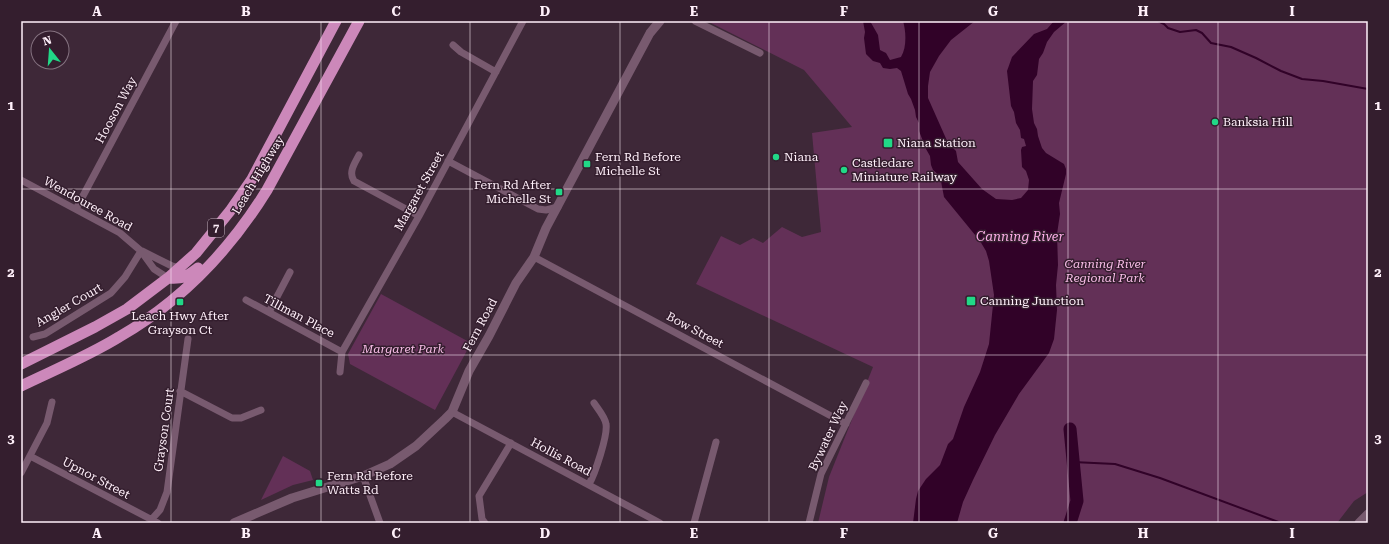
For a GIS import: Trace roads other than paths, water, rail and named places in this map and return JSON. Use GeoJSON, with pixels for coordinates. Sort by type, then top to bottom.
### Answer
{"type":"FeatureCollection","features":[{"type":"Feature","properties":{"kind":"highway","name":"Leach Highway"},"geometry":{"type":"LineString","coordinates":[[21,364],[82,334],[127,309],[180,268],[208,239],[252,179],[336,21]]}},
{"type":"Feature","properties":{"kind":"highway","name":"Leach Highway"},"geometry":{"type":"LineString","coordinates":[[21,386],[94,350],[139,325],[171,302],[215,261],[256,207],[359,21]]}},
{"type":"Feature","properties":{"kind":"highway"},"geometry":{"type":"LineString","coordinates":[[168,278],[180,279],[186,277],[212,256],[237,232]]}},
{"type":"Feature","properties":{"kind":"street","name":"Hooson Way"},"geometry":{"type":"LineString","coordinates":[[76,209],[176,21]]}},
{"type":"Feature","properties":{"kind":"street","name":"Margaret Street"},"geometry":{"type":"LineString","coordinates":[[340,372],[342,352],[419,216],[523,21]]}},
{"type":"Feature","properties":{"kind":"street","name":"Fern Road"},"geometry":{"type":"LineString","coordinates":[[650,33],[652,21]]}},
{"type":"Feature","properties":{"kind":"street","name":"Fern Road"},"geometry":{"type":"LineString","coordinates":[[234,523],[292,498],[363,476],[390,464],[409,451],[452,412],[464,381],[474,361],[489,336],[519,277],[534,257],[546,228],[650,33],[660,21]]}},
{"type":"Feature","properties":{"kind":"street"},"geometry":{"type":"LineString","coordinates":[[695,21],[760,53]]}},
{"type":"Feature","properties":{"kind":"street"},"geometry":{"type":"LineString","coordinates":[[453,45],[461,52],[496,72]]}},
{"type":"Feature","properties":{"kind":"street"},"geometry":{"type":"LineString","coordinates":[[359,155],[351,170],[351,176],[354,181],[419,216]]}},
{"type":"Feature","properties":{"kind":"street"},"geometry":{"type":"LineString","coordinates":[[448,161],[538,209],[546,210],[558,207]]}},
{"type":"Feature","properties":{"kind":"street","name":"Wendouree Road"},"geometry":{"type":"LineString","coordinates":[[21,180],[120,233],[141,251],[154,269],[168,278]]}},
{"type":"Feature","properties":{"kind":"street","name":"Wendouree Road"},"geometry":{"type":"LineString","coordinates":[[141,251],[172,266],[180,268]]}},
{"type":"Feature","properties":{"kind":"street","name":"Angler Court"},"geometry":{"type":"LineString","coordinates":[[34,337],[45,334],[111,293],[125,277],[141,251]]}},
{"type":"Feature","properties":{"kind":"street","name":"Bow Street"},"geometry":{"type":"LineString","coordinates":[[534,257],[846,424]]}},
{"type":"Feature","properties":{"kind":"street"},"geometry":{"type":"LineString","coordinates":[[269,312],[290,272]]}},
{"type":"Feature","properties":{"kind":"street","name":"Tillman Place"},"geometry":{"type":"LineString","coordinates":[[246,300],[342,352]]}},
{"type":"Feature","properties":{"kind":"street","name":"Grayson Court"},"geometry":{"type":"LineString","coordinates":[[154,522],[167,492],[188,339]]}},
{"type":"Feature","properties":{"kind":"street","name":"Bywater Way"},"geometry":{"type":"LineString","coordinates":[[809,523],[821,474],[866,383]]}},
{"type":"Feature","properties":{"kind":"street"},"geometry":{"type":"LineString","coordinates":[[180,391],[232,418],[242,418],[262,410]]}},
{"type":"Feature","properties":{"kind":"street"},"geometry":{"type":"LineString","coordinates":[[21,473],[47,423],[52,402]]}},
{"type":"Feature","properties":{"kind":"street"},"geometry":{"type":"LineString","coordinates":[[589,484],[596,470],[606,429],[604,419],[594,403]]}},
{"type":"Feature","properties":{"kind":"street","name":"Hollis Road"},"geometry":{"type":"LineString","coordinates":[[452,412],[660,523]]}},
{"type":"Feature","properties":{"kind":"street"},"geometry":{"type":"LineString","coordinates":[[694,523],[716,442]]}},
{"type":"Feature","properties":{"kind":"street"},"geometry":{"type":"LineString","coordinates":[[485,523],[482,519],[479,496],[511,443]]}},
{"type":"Feature","properties":{"kind":"street","name":"Upnor Street"},"geometry":{"type":"LineString","coordinates":[[30,456],[154,522]]}},
{"type":"Feature","properties":{"kind":"street"},"geometry":{"type":"LineString","coordinates":[[363,476],[380,523]]}},
{"type":"Feature","properties":{"kind":"street"},"geometry":{"type":"LineString","coordinates":[[1359,523],[1368,514]]}},
{"type":"Feature","properties":{"kind":"water","name":"Canning River"},"geometry":{"type":"Polygon","coordinates":[[[863,21],[870,21],[878,35],[880,50],[886,53],[890,60],[901,57],[903,53],[905,29],[903,21],[975,21],[951,40],[939,56],[930,72],[928,98],[948,143],[956,151],[958,162],[982,189],[996,199],[1012,200],[1021,198],[1028,190],[1029,180],[1026,171],[1022,167],[1021,150],[1022,147],[1026,146],[1024,139],[1021,138],[1020,130],[1016,123],[1011,106],[1007,71],[1012,57],[1034,34],[1047,29],[1054,21],[1067,21],[1054,32],[1047,42],[1039,59],[1037,75],[1033,81],[1032,109],[1034,123],[1042,148],[1046,153],[1064,164],[1066,169],[1059,203],[1060,214],[1057,234],[1058,265],[1056,285],[1057,310],[1054,339],[1049,353],[1019,394],[995,435],[963,502],[957,523],[913,523],[918,491],[926,479],[940,465],[948,444],[953,439],[964,407],[980,372],[989,344],[994,295],[989,261],[986,251],[980,241],[944,197],[940,176],[933,170],[931,165],[930,156],[919,131],[919,123],[901,71],[897,68],[883,68],[880,63],[873,61],[866,54],[863,21]]]}},
{"type":"Feature","properties":{"kind":"waterway"},"geometry":{"type":"LineString","coordinates":[[1158,21],[1168,28],[1180,32],[1196,30],[1202,33],[1211,43],[1231,47],[1281,71],[1302,79],[1368,89]]}},
{"type":"Feature","properties":{"kind":"waterway"},"geometry":{"type":"LineString","coordinates":[[1070,429],[1077,501],[1070,523]]}},
{"type":"Feature","properties":{"kind":"waterway"},"geometry":{"type":"LineString","coordinates":[[1073,462],[1115,464],[1160,478],[1281,523]]}},
{"type":"Feature","properties":{"kind":"place","name":"Banksia Hill"},"geometry":{"type":"Point","coordinates":[1215,122]}},
{"type":"Feature","properties":{"kind":"place","name":"Niana Station"},"geometry":{"type":"Point","coordinates":[888,143]}},
{"type":"Feature","properties":{"kind":"place","name":"Niana"},"geometry":{"type":"Point","coordinates":[776,157]}},
{"type":"Feature","properties":{"kind":"place","name":"Fern Rd Before Michelle St"},"geometry":{"type":"Point","coordinates":[587,164]}},
{"type":"Feature","properties":{"kind":"place","name":"Castledare Miniature Railway"},"geometry":{"type":"Point","coordinates":[844,170]}},
{"type":"Feature","properties":{"kind":"place","name":"Fern Rd After Michelle St"},"geometry":{"type":"Point","coordinates":[559,192]}},
{"type":"Feature","properties":{"kind":"place","name":"Canning Junction"},"geometry":{"type":"Point","coordinates":[971,301]}},
{"type":"Feature","properties":{"kind":"place","name":"Leach Hwy After Grayson Ct"},"geometry":{"type":"Point","coordinates":[180,302]}},
{"type":"Feature","properties":{"kind":"place","name":"Fern Rd Before Watts Rd"},"geometry":{"type":"Point","coordinates":[319,483]}},
{"type":"Feature","properties":{"kind":"park label","name":"Canning River Regional Park"},"geometry":{"type":"Point","coordinates":[1105,271]}},
{"type":"Feature","properties":{"kind":"park label","name":"Margaret Park"},"geometry":{"type":"Point","coordinates":[403,349]}}]}
